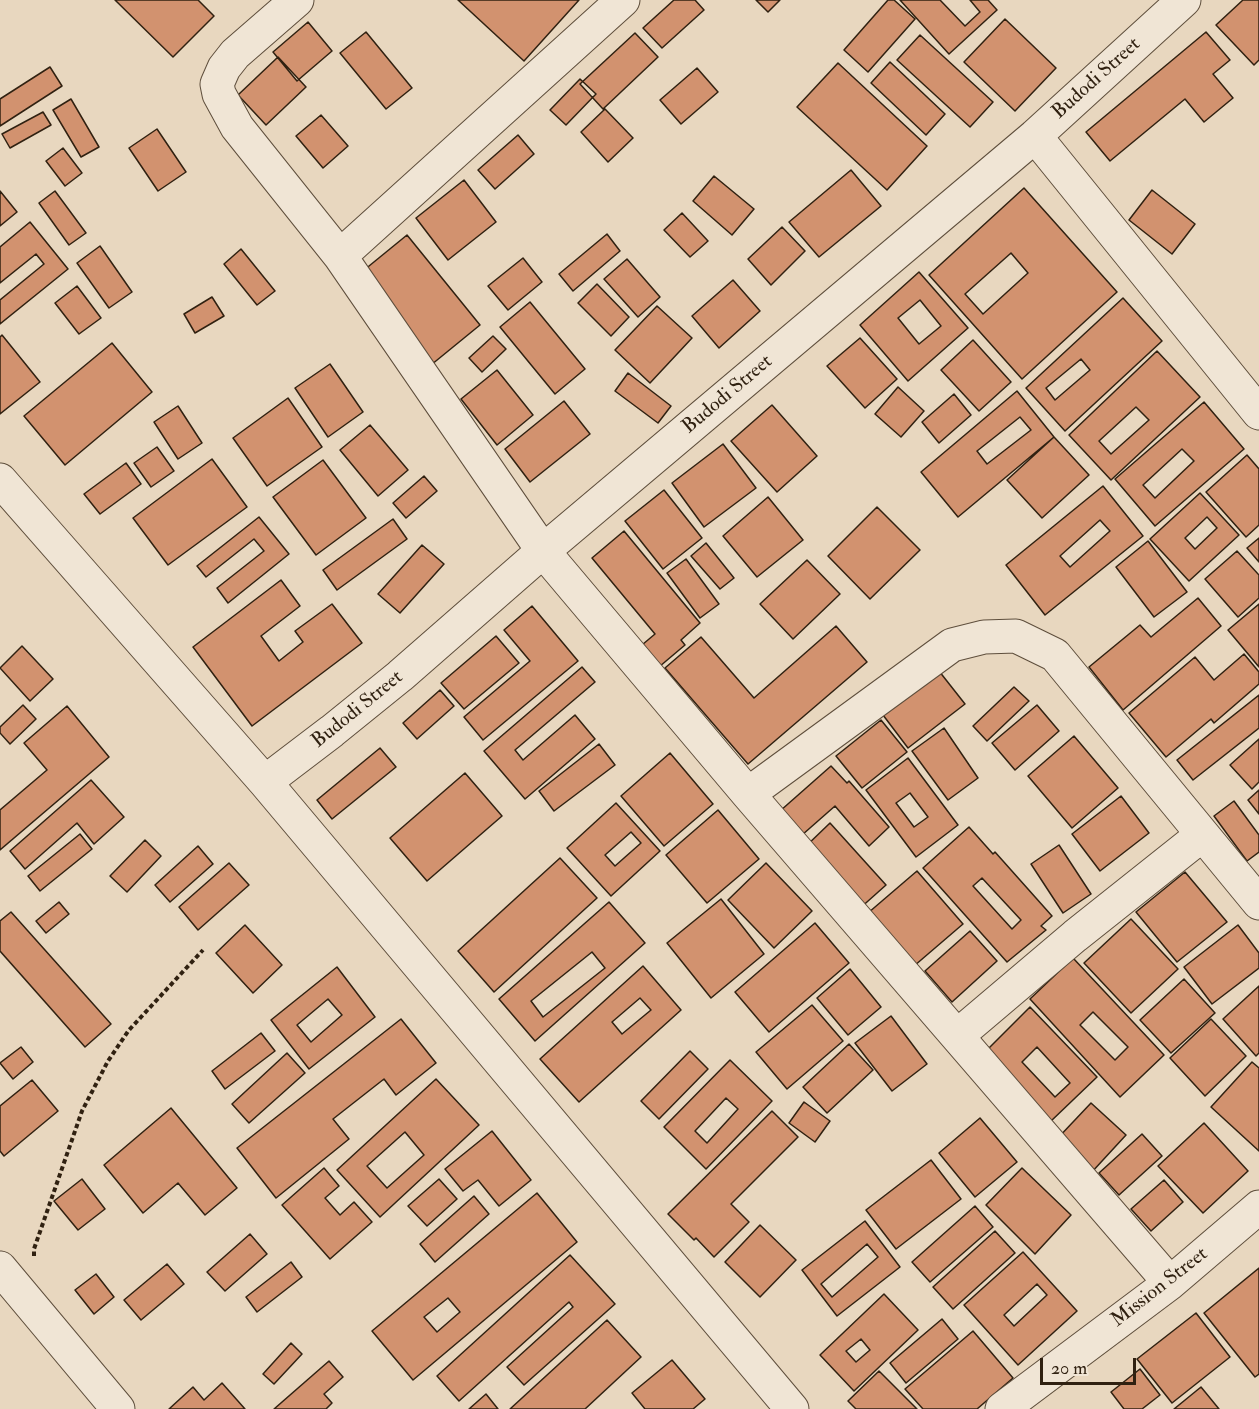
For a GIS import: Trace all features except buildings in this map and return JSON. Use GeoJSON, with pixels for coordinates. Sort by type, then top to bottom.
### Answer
{"type":"FeatureCollection","features":[{"type":"Feature","properties":{"kind":"street"},"geometry":{"type":"LineString","coordinates":[[297,0],[236,54],[224,68],[217,84],[219,94],[237,127],[340,256],[543,551],[748,794],[1170,1283]]}},
{"type":"Feature","properties":{"kind":"street"},"geometry":{"type":"LineString","coordinates":[[340,256],[623,0]]}},
{"type":"Feature","properties":{"kind":"street","name":"Budodi Street"},"geometry":{"type":"LineString","coordinates":[[265,783],[400,676],[543,551],[1035,136],[1184,0]]}},
{"type":"Feature","properties":{"kind":"street"},"geometry":{"type":"LineString","coordinates":[[1035,136],[1259,413]]}},
{"type":"Feature","properties":{"kind":"street"},"geometry":{"type":"LineString","coordinates":[[0,480],[265,783],[792,1409]]}},
{"type":"Feature","properties":{"kind":"street"},"geometry":{"type":"LineString","coordinates":[[748,794],[952,645],[984,638],[1016,636],[1055,655],[1259,903]]}},
{"type":"Feature","properties":{"kind":"street"},"geometry":{"type":"LineString","coordinates":[[957,1036],[1075,936],[1202,835]]}},
{"type":"Feature","properties":{"kind":"street","name":"Mission Street"},"geometry":{"type":"LineString","coordinates":[[1002,1409],[1170,1283],[1259,1207]]}},
{"type":"Feature","properties":{"kind":"street"},"geometry":{"type":"LineString","coordinates":[[0,1268],[118,1409]]}},
{"type":"Feature","properties":{"kind":"path"},"geometry":{"type":"LineString","coordinates":[[32,1305],[34,1249],[86,1102],[108,1061],[129,1030],[203,950]]}}]}
